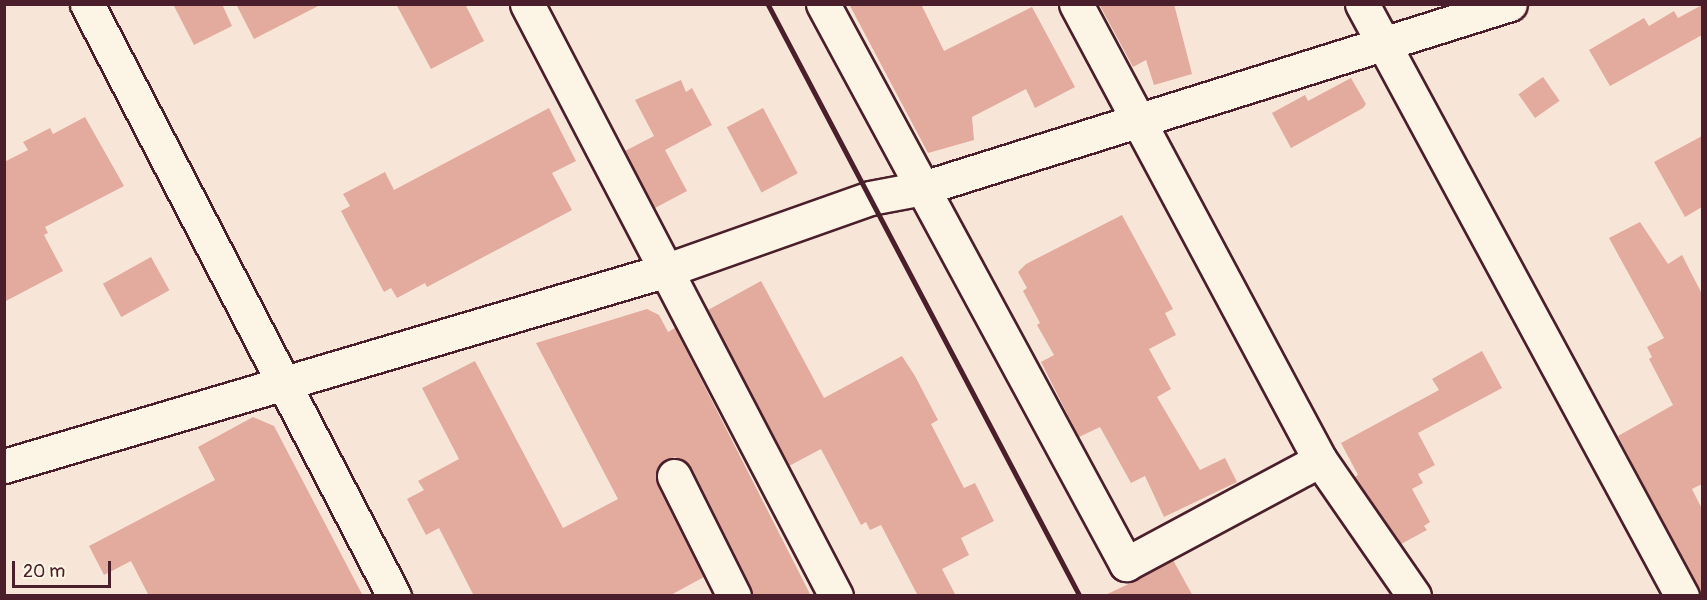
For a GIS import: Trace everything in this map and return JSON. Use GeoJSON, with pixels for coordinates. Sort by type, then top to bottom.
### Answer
{"type":"FeatureCollection","features":[{"type":"Feature","properties":{"kind":"street"},"geometry":{"type":"LineString","coordinates":[[87,4],[394,596]]}},
{"type":"Feature","properties":{"kind":"street"},"geometry":{"type":"LineString","coordinates":[[527,4],[836,596]]}},
{"type":"Feature","properties":{"kind":"street"},"geometry":{"type":"LineString","coordinates":[[823,4],[1126,564],[1320,460]]}},
{"type":"Feature","properties":{"kind":"street"},"geometry":{"type":"LineString","coordinates":[[1076,4],[1320,460],[1413,596]]}},
{"type":"Feature","properties":{"kind":"street"},"geometry":{"type":"LineString","coordinates":[[1362,4],[1684,596],[1702,585]]}},
{"type":"Feature","properties":{"kind":"street"},"geometry":{"type":"LineString","coordinates":[[4,466],[667,270],[870,198],[923,188],[1383,46],[1510,4]]}},
{"type":"Feature","properties":{"kind":"street"},"geometry":{"type":"LineString","coordinates":[[674,476],[734,596]]}},
{"type":"Feature","properties":{"kind":"building"},"geometry":{"type":"Polygon","coordinates":[[[173,4],[222,4],[232,26],[194,45],[173,4]]]}},
{"type":"Feature","properties":{"kind":"building"},"geometry":{"type":"Polygon","coordinates":[[[236,4],[322,4],[254,39],[236,4]]]}},
{"type":"Feature","properties":{"kind":"building"},"geometry":{"type":"Polygon","coordinates":[[[396,4],[465,4],[484,41],[431,69],[396,4]]]}},
{"type":"Feature","properties":{"kind":"building"},"geometry":{"type":"Polygon","coordinates":[[[849,4],[921,4],[944,51],[1032,7],[1075,87],[1035,108],[1026,89],[972,117],[974,140],[928,153],[849,4]]]}},
{"type":"Feature","properties":{"kind":"building"},"geometry":{"type":"Polygon","coordinates":[[[1099,4],[1174,4],[1192,74],[1154,85],[1146,60],[1133,67],[1099,4]]]}},
{"type":"Feature","properties":{"kind":"building"},"geometry":{"type":"Polygon","coordinates":[[[1702,5],[1702,35],[1610,86],[1589,50],[1644,18],[1649,26],[1674,11],[1678,18],[1702,5]]]}},
{"type":"Feature","properties":{"kind":"building"},"geometry":{"type":"Polygon","coordinates":[[[1543,77],[1560,101],[1535,118],[1518,94],[1543,77]]]}},
{"type":"Feature","properties":{"kind":"building"},"geometry":{"type":"Polygon","coordinates":[[[1351,78],[1366,104],[1363,108],[1291,148],[1272,113],[1305,95],[1308,101],[1351,78]]]}},
{"type":"Feature","properties":{"kind":"building"},"geometry":{"type":"Polygon","coordinates":[[[681,80],[686,92],[692,88],[712,125],[665,150],[687,191],[655,208],[625,151],[654,136],[635,100],[681,80]]]}},
{"type":"Feature","properties":{"kind":"building"},"geometry":{"type":"Polygon","coordinates":[[[549,108],[576,161],[552,173],[572,210],[427,287],[425,283],[397,298],[391,288],[384,292],[341,211],[350,206],[343,194],[385,172],[394,190],[549,108]]]}},
{"type":"Feature","properties":{"kind":"building"},"geometry":{"type":"Polygon","coordinates":[[[763,108],[798,173],[762,193],[727,127],[763,108]]]}},
{"type":"Feature","properties":{"kind":"building"},"geometry":{"type":"Polygon","coordinates":[[[85,117],[124,186],[45,227],[48,233],[44,235],[63,271],[4,302],[4,162],[28,150],[23,142],[50,128],[53,134],[85,117]]]}},
{"type":"Feature","properties":{"kind":"building"},"geometry":{"type":"Polygon","coordinates":[[[1702,136],[1702,207],[1685,217],[1654,162],[1702,136]]]}},
{"type":"Feature","properties":{"kind":"building"},"geometry":{"type":"Polygon","coordinates":[[[1122,215],[1173,309],[1165,313],[1176,335],[1149,349],[1171,389],[1157,397],[1200,470],[1225,458],[1237,482],[1164,517],[1145,476],[1131,483],[1100,427],[1079,437],[1041,362],[1054,355],[1037,325],[1040,323],[1023,291],[1027,288],[1018,272],[1026,264],[1122,215]]]}},
{"type":"Feature","properties":{"kind":"building"},"geometry":{"type":"Polygon","coordinates":[[[1640,222],[1668,264],[1682,255],[1702,294],[1702,484],[1692,489],[1702,509],[1702,596],[1618,436],[1673,405],[1649,359],[1652,357],[1647,347],[1664,338],[1609,238],[1640,222]]]}},
{"type":"Feature","properties":{"kind":"building"},"geometry":{"type":"Polygon","coordinates":[[[151,257],[169,290],[121,317],[103,284],[151,257]]]}},
{"type":"Feature","properties":{"kind":"building"},"geometry":{"type":"Polygon","coordinates":[[[761,281],[824,398],[902,356],[915,376],[938,420],[931,424],[964,488],[975,483],[994,521],[961,538],[969,555],[942,569],[956,596],[918,596],[881,525],[870,530],[866,522],[861,525],[821,449],[789,466],[708,310],[761,281]]]}},
{"type":"Feature","properties":{"kind":"building"},"geometry":{"type":"Polygon","coordinates":[[[647,309],[659,315],[668,332],[675,328],[811,596],[752,596],[691,468],[675,457],[658,466],[657,484],[704,577],[669,596],[474,596],[439,528],[426,535],[407,499],[424,490],[418,481],[459,459],[422,388],[475,361],[563,528],[618,499],[536,343],[647,309]]]}},
{"type":"Feature","properties":{"kind":"building"},"geometry":{"type":"Polygon","coordinates":[[[1482,351],[1502,388],[1418,433],[1435,465],[1418,474],[1423,483],[1412,489],[1430,522],[1424,526],[1427,530],[1401,544],[1355,477],[1358,475],[1341,443],[1439,390],[1432,379],[1482,351]]]}},
{"type":"Feature","properties":{"kind":"building"},"geometry":{"type":"Polygon","coordinates":[[[253,417],[274,426],[363,596],[149,596],[131,561],[104,575],[89,546],[215,480],[198,447],[253,417]]]}},
{"type":"Feature","properties":{"kind":"building"},"geometry":{"type":"Polygon","coordinates":[[[1173,560],[1193,596],[1103,596],[1135,581],[1173,560]]]}},
{"type":"Feature","properties":{"kind":"railway"},"geometry":{"type":"LineString","coordinates":[[768,4],[1080,596]]}}]}
